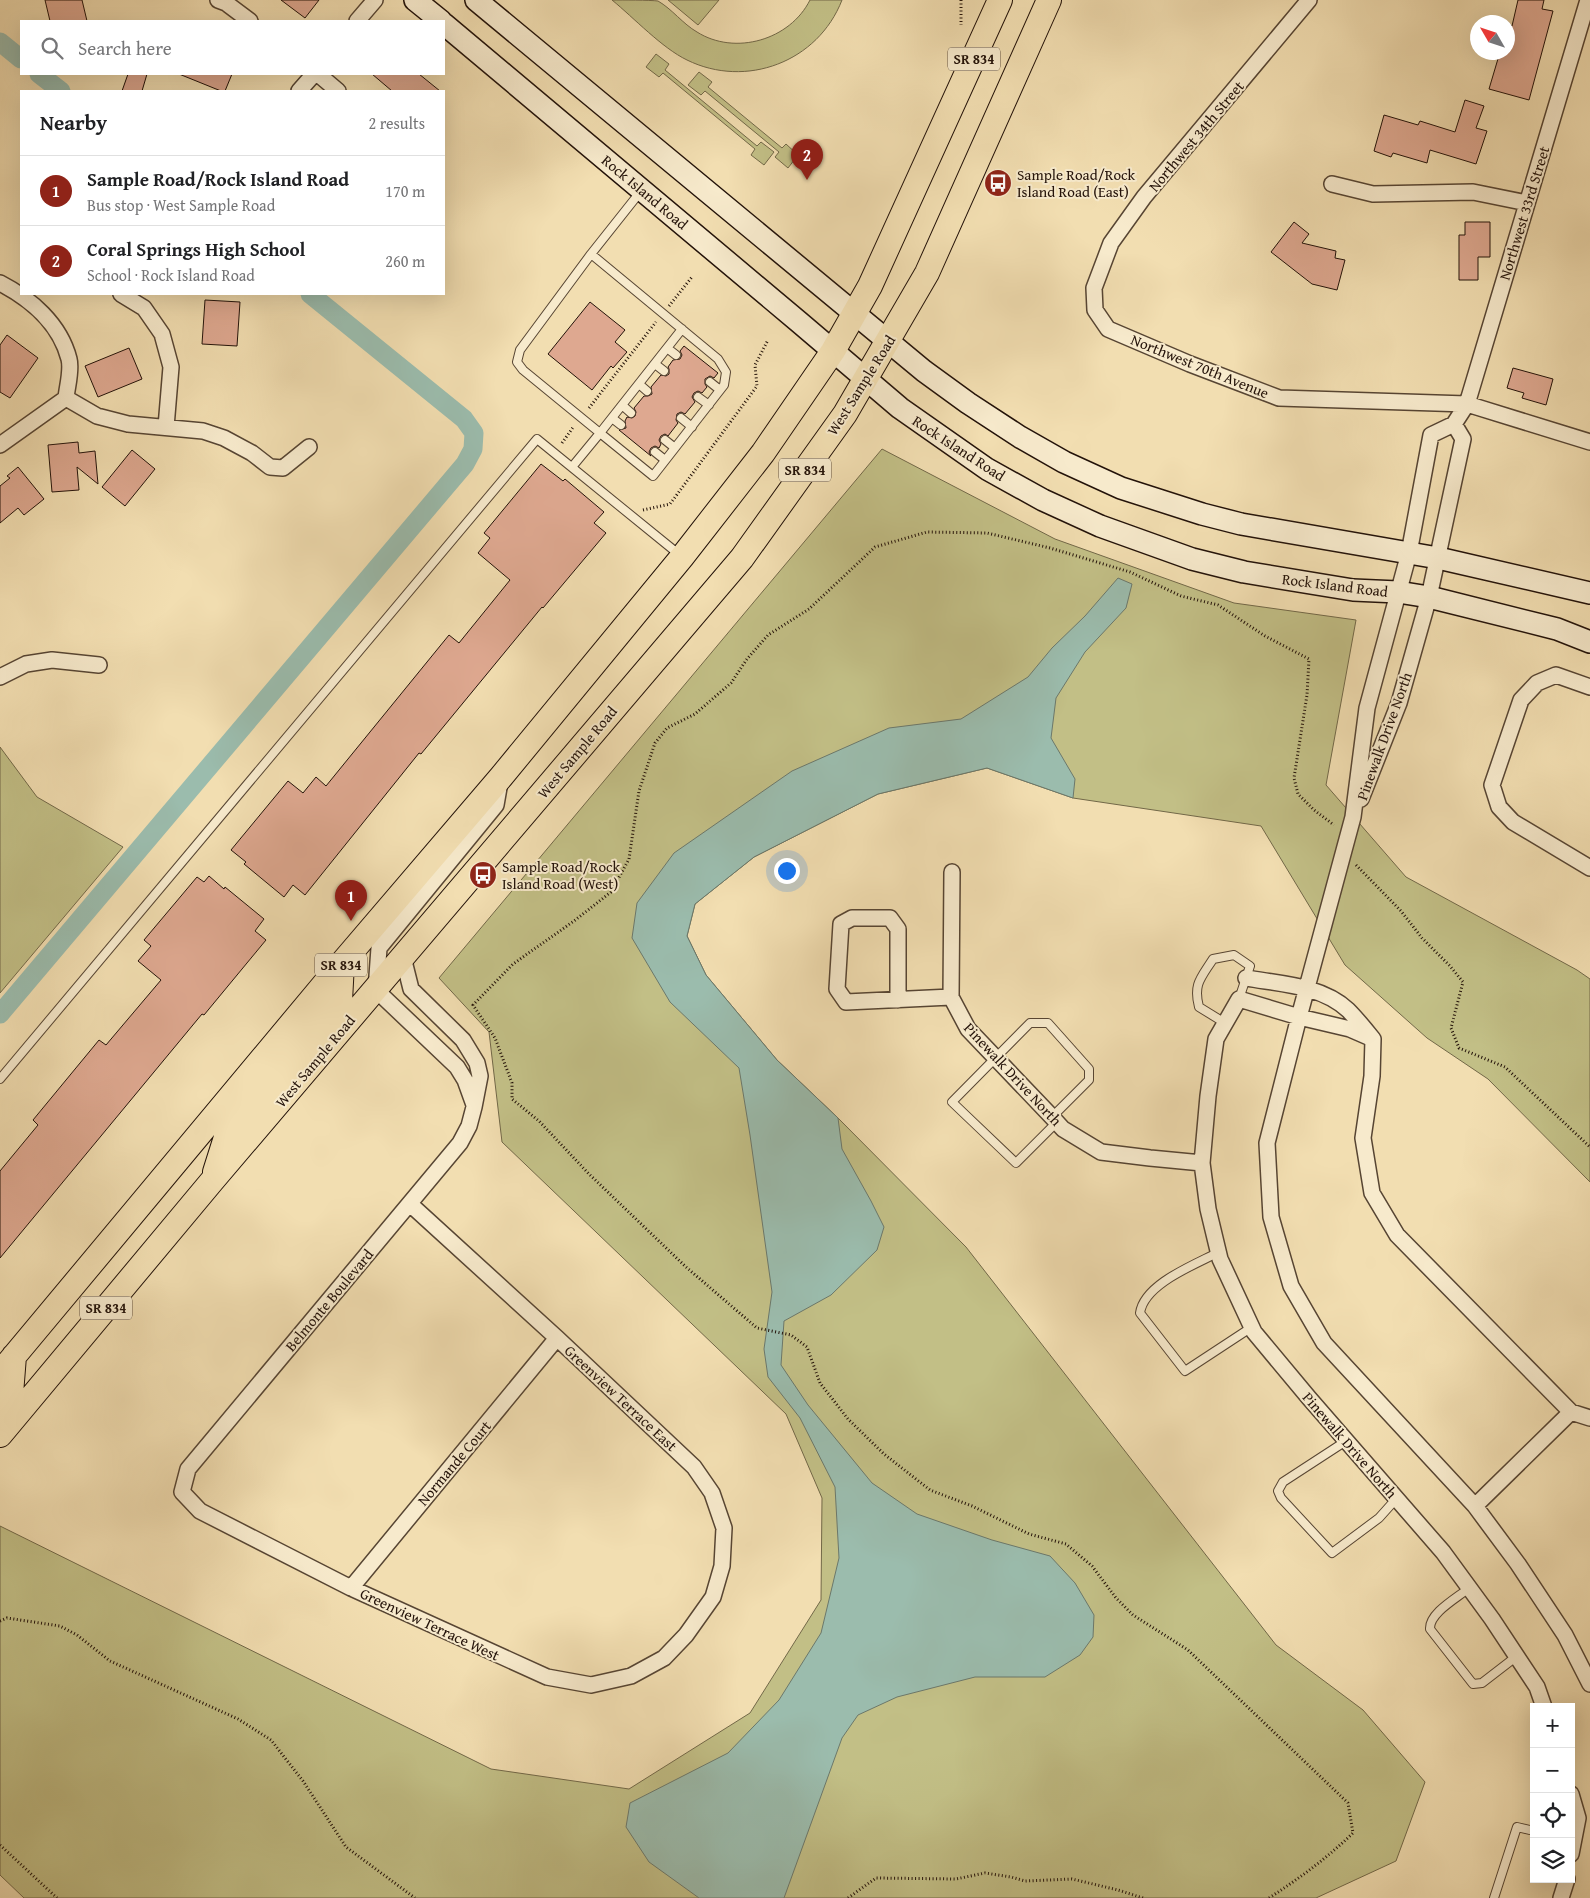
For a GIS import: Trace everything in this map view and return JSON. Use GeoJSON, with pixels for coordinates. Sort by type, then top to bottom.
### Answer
{"type":"FeatureCollection","features":[{"type":"Feature","properties":{"kind":"main road"},"geometry":{"type":"LineString","coordinates":[[415,0],[440,20]]}},
{"type":"Feature","properties":{"kind":"main road"},"geometry":{"type":"LineString","coordinates":[[476,0],[888,341],[968,403],[1020,437],[1064,462],[1121,488],[1240,524],[1438,558],[1590,593]]}},
{"type":"Feature","properties":{"kind":"main road","name":"SR 834"},"geometry":{"type":"LineString","coordinates":[[7,1364],[342,963],[501,777],[682,557],[764,453],[856,314],[889,247],[1000,0]]}},
{"type":"Feature","properties":{"kind":"main road","name":"West Sample Road"},"geometry":{"type":"LineString","coordinates":[[0,1435],[212,1181],[742,558],[845,414],[927,273],[1049,0]]}},
{"type":"Feature","properties":{"kind":"main road","name":"Rock Island Road"},"geometry":{"type":"LineString","coordinates":[[445,25],[900,408],[987,468],[1072,514],[1184,556],[1244,572],[1353,590],[1398,592],[1430,596],[1557,629],[1590,642]]}},
{"type":"Feature","properties":{"kind":"main road"},"geometry":{"type":"LineString","coordinates":[[212,1181],[227,1134],[340,1002],[342,963]]}},
{"type":"Feature","properties":{"kind":"main road"},"geometry":{"type":"LineString","coordinates":[[0,1408],[12,1394],[7,1364]]}},
{"type":"Feature","properties":{"kind":"street"},"geometry":{"type":"LineString","coordinates":[[218,0],[226,3],[249,20]]}},
{"type":"Feature","properties":{"kind":"street"},"geometry":{"type":"LineString","coordinates":[[358,20],[375,0]]}},
{"type":"Feature","properties":{"kind":"street","name":"Northwest 34th Street"},"geometry":{"type":"LineString","coordinates":[[1094,310],[1094,288],[1111,243],[1144,198],[1309,0]]}},
{"type":"Feature","properties":{"kind":"street","name":"Northwest 33rd Street"},"geometry":{"type":"LineString","coordinates":[[1454,424],[1467,404],[1588,0]]}},
{"type":"Feature","properties":{"kind":"street"},"geometry":{"type":"LineString","coordinates":[[300,90],[313,75]]}},
{"type":"Feature","properties":{"kind":"street"},"geometry":{"type":"LineString","coordinates":[[319,75],[337,90]]}},
{"type":"Feature","properties":{"kind":"street"},"geometry":{"type":"LineString","coordinates":[[1332,184],[1374,194],[1473,192],[1527,203]]}},
{"type":"Feature","properties":{"kind":"street"},"geometry":{"type":"LineString","coordinates":[[0,283],[36,306],[58,331],[70,361],[66,398],[0,444]]}},
{"type":"Feature","properties":{"kind":"street"},"geometry":{"type":"LineString","coordinates":[[123,295],[144,308],[162,334],[171,367],[166,426]]}},
{"type":"Feature","properties":{"kind":"street","name":"Northwest 70th Avenue"},"geometry":{"type":"LineString","coordinates":[[1094,310],[1108,329],[1190,364],[1279,398],[1467,404],[1590,442]]}},
{"type":"Feature","properties":{"kind":"street"},"geometry":{"type":"LineString","coordinates":[[66,398],[97,416],[128,424],[166,426],[203,431],[224,438],[252,453],[270,466],[283,468],[309,447]]}},
{"type":"Feature","properties":{"kind":"street"},"geometry":{"type":"LineString","coordinates":[[1409,553],[1431,435],[1454,424],[1463,438],[1438,558]]}},
{"type":"Feature","properties":{"kind":"street","name":"Pinewalk Drive North"},"geometry":{"type":"LineString","coordinates":[[1409,553],[1367,708],[1353,817],[1299,1017],[1268,1143],[1271,1217],[1291,1286],[1324,1343],[1475,1506],[1518,1564],[1565,1634],[1590,1684]]}},
{"type":"Feature","properties":{"kind":"street","name":"Pinewalk Drive North"},"geometry":{"type":"LineString","coordinates":[[1353,817],[1400,703],[1430,596],[1438,558]]}},
{"type":"Feature","properties":{"kind":"street"},"geometry":{"type":"LineString","coordinates":[[0,678],[26,664],[52,660],[99,665]]}},
{"type":"Feature","properties":{"kind":"street"},"geometry":{"type":"LineString","coordinates":[[1590,687],[1556,675],[1536,683],[1521,700],[1492,785],[1499,807],[1513,822],[1590,868]]}},
{"type":"Feature","properties":{"kind":"street"},"geometry":{"type":"LineString","coordinates":[[474,1107],[465,1080],[457,1066],[376,990],[379,948],[496,806],[501,777]]}},
{"type":"Feature","properties":{"kind":"street","name":"Pinewalk Drive North"},"geometry":{"type":"LineString","coordinates":[[952,872],[951,997],[968,1029],[1054,1119],[1064,1128],[1101,1152],[1202,1163]]}},
{"type":"Feature","properties":{"kind":"street"},"geometry":{"type":"LineString","coordinates":[[898,1000],[898,930],[890,918],[852,918],[841,924],[837,989],[846,1002],[898,1000],[951,997]]}},
{"type":"Feature","properties":{"kind":"street","name":"Belmonte Boulevard"},"geometry":{"type":"LineString","coordinates":[[182,1492],[188,1469],[460,1143],[469,1126],[480,1076],[477,1062],[463,1040],[411,989],[403,957]]}},
{"type":"Feature","properties":{"kind":"street"},"geometry":{"type":"LineString","coordinates":[[1246,978],[1307,988],[1328,998],[1347,1009],[1373,1039],[1372,1076],[1363,1138],[1372,1193],[1398,1235],[1571,1412],[1590,1418]]}},
{"type":"Feature","properties":{"kind":"street"},"geometry":{"type":"LineString","coordinates":[[1239,998],[1299,1017],[1350,1029],[1373,1039]]}},
{"type":"Feature","properties":{"kind":"street","name":"Pinewalk Drive North"},"geometry":{"type":"LineString","coordinates":[[1239,998],[1216,1039],[1208,1096],[1202,1163],[1208,1209],[1220,1259],[1252,1327],[1266,1347],[1443,1552],[1517,1656],[1537,1687],[1543,1703]]}},
{"type":"Feature","properties":{"kind":"street","name":"Greenview Terrace East"},"geometry":{"type":"LineString","coordinates":[[410,1204],[557,1338],[694,1467],[712,1493],[724,1528],[722,1566],[713,1597],[686,1635]]}},
{"type":"Feature","properties":{"kind":"street","name":"Normande Court"},"geometry":{"type":"LineString","coordinates":[[351,1588],[557,1338]]}},
{"type":"Feature","properties":{"kind":"street"},"geometry":{"type":"LineString","coordinates":[[1475,1506],[1571,1412]]}},
{"type":"Feature","properties":{"kind":"street","name":"Greenview Terrace West"},"geometry":{"type":"LineString","coordinates":[[182,1492],[200,1511],[351,1588],[546,1677],[591,1685],[631,1676],[664,1658],[686,1635]]}},
{"type":"Feature","properties":{"kind":"street"},"geometry":{"type":"LineString","coordinates":[[1575,1808],[1578,1818],[1575,1832]]}},
{"type":"Feature","properties":{"kind":"street"},"geometry":{"type":"LineString","coordinates":[[1561,1898],[1566,1883]]}},
{"type":"Feature","properties":{"kind":"lane"},"geometry":{"type":"LineString","coordinates":[[591,254],[718,359],[726,372],[724,385],[653,476],[522,370],[517,362],[520,350],[591,254],[642,190]]}},
{"type":"Feature","properties":{"kind":"lane"},"geometry":{"type":"LineString","coordinates":[[572,467],[682,329]]}},
{"type":"Feature","properties":{"kind":"lane"},"geometry":{"type":"LineString","coordinates":[[667,348],[676,355]]}},
{"type":"Feature","properties":{"kind":"lane"},"geometry":{"type":"LineString","coordinates":[[655,364],[664,371]]}},
{"type":"Feature","properties":{"kind":"lane"},"geometry":{"type":"LineString","coordinates":[[710,382],[720,390]]}},
{"type":"Feature","properties":{"kind":"lane"},"geometry":{"type":"LineString","coordinates":[[639,384],[648,391]]}},
{"type":"Feature","properties":{"kind":"lane"},"geometry":{"type":"LineString","coordinates":[[698,397],[708,405]]}},
{"type":"Feature","properties":{"kind":"lane"},"geometry":{"type":"LineString","coordinates":[[622,406],[631,413]]}},
{"type":"Feature","properties":{"kind":"lane"},"geometry":{"type":"LineString","coordinates":[[612,418],[621,425]]}},
{"type":"Feature","properties":{"kind":"lane"},"geometry":{"type":"LineString","coordinates":[[682,418],[692,426]]}},
{"type":"Feature","properties":{"kind":"lane"},"geometry":{"type":"LineString","coordinates":[[0,1080],[537,439],[682,557]]}},
{"type":"Feature","properties":{"kind":"lane"},"geometry":{"type":"LineString","coordinates":[[665,440],[675,448]]}},
{"type":"Feature","properties":{"kind":"lane"},"geometry":{"type":"LineString","coordinates":[[655,452],[666,460]]}},
{"type":"Feature","properties":{"kind":"lane"},"geometry":{"type":"LineString","coordinates":[[1225,1023],[1199,1006],[1195,992],[1201,977],[1213,959],[1234,955],[1250,966],[1239,998]]}},
{"type":"Feature","properties":{"kind":"lane"},"geometry":{"type":"LineString","coordinates":[[1030,1023],[1048,1023],[1090,1070],[1089,1080],[1016,1163],[952,1102],[995,1057],[1030,1023]]}},
{"type":"Feature","properties":{"kind":"lane"},"geometry":{"type":"LineString","coordinates":[[1219,1252],[1172,1277],[1149,1292],[1141,1304],[1140,1313],[1185,1371],[1252,1327]]}},
{"type":"Feature","properties":{"kind":"lane"},"geometry":{"type":"LineString","coordinates":[[1346,1441],[1282,1482],[1278,1491],[1281,1498],[1332,1554],[1379,1518],[1396,1499]]}},
{"type":"Feature","properties":{"kind":"lane"},"geometry":{"type":"LineString","coordinates":[[1469,1588],[1434,1615],[1430,1623],[1430,1629],[1473,1684],[1482,1683],[1517,1656]]}},
{"type":"Feature","properties":{"kind":"lane"},"geometry":{"type":"LineString","coordinates":[[1494,1898],[1517,1827],[1530,1830]]}},
{"type":"Feature","properties":{"kind":"path"},"geometry":{"type":"LineString","coordinates":[[961,0],[962,25]]}},
{"type":"Feature","properties":{"kind":"path"},"geometry":{"type":"LineString","coordinates":[[579,458],[561,442],[692,277]]}},
{"type":"Feature","properties":{"kind":"path"},"geometry":{"type":"LineString","coordinates":[[641,511],[670,504],[757,386],[755,365],[768,340]]}},
{"type":"Feature","properties":{"kind":"path"},"geometry":{"type":"LineString","coordinates":[[1269,1898],[1332,1854],[1353,1833],[1348,1803],[1188,1650],[1133,1615],[1116,1598],[1092,1566],[1066,1544],[1029,1534],[972,1506],[930,1490],[884,1454],[848,1419],[820,1383],[807,1347],[791,1335],[758,1328],[686,1267],[589,1174],[539,1121],[512,1099],[512,1083],[494,1038],[473,1005],[513,964],[611,892],[628,859],[638,791],[655,743],[667,728],[695,714],[731,683],[747,659],[768,635],[808,609],[874,547],[927,532],[987,533],[1050,548],[1130,572],[1182,596],[1218,605],[1264,636],[1310,659],[1307,695],[1294,778],[1298,794],[1314,810],[1332,822],[1347,841],[1359,869],[1401,911],[1422,938],[1463,982],[1451,1028],[1459,1048],[1504,1068],[1590,1147]]}},
{"type":"Feature","properties":{"kind":"path"},"geometry":{"type":"LineString","coordinates":[[0,1621],[7,1618],[60,1626],[77,1635],[110,1661],[238,1719],[271,1740],[303,1781],[346,1847],[415,1898]]}},
{"type":"Feature","properties":{"kind":"path"},"geometry":{"type":"LineString","coordinates":[[0,1845],[57,1898]]}},
{"type":"Feature","properties":{"kind":"path"},"geometry":{"type":"LineString","coordinates":[[848,1898],[876,1878],[956,1879],[985,1873],[1026,1881],[1072,1879],[1142,1898]]}},
{"type":"Feature","properties":{"kind":"shaded area"},"geometry":{"type":"Polygon","coordinates":[[[612,0],[658,1],[697,32],[712,39],[728,43],[744,43],[760,40],[775,34],[789,25],[801,14],[810,0],[842,0],[831,22],[816,40],[798,54],[778,64],[756,70],[733,72],[710,68],[678,55],[612,0]]]}},
{"type":"Feature","properties":{"kind":"shaded area"},"geometry":{"type":"Polygon","coordinates":[[[668,0],[719,0],[698,25],[668,0]]]}},
{"type":"Feature","properties":{"kind":"shaded area"},"geometry":{"type":"Polygon","coordinates":[[[656,54],[669,64],[665,70],[757,146],[761,142],[774,152],[764,165],[751,155],[755,149],[663,73],[659,77],[646,67],[656,54]]]}},
{"type":"Feature","properties":{"kind":"shaded area"},"geometry":{"type":"Polygon","coordinates":[[[699,72],[712,82],[708,87],[782,148],[786,144],[798,155],[788,168],[775,157],[779,152],[705,91],[701,95],[688,85],[699,72]]]}},
{"type":"Feature","properties":{"kind":"shaded area"},"geometry":{"type":"Polygon","coordinates":[[[882,449],[1055,539],[1234,603],[1356,620],[1326,785],[1406,877],[1577,970],[1590,979],[1590,1182],[1488,1079],[1427,1038],[1345,965],[1261,826],[1073,798],[987,768],[878,794],[754,857],[695,904],[687,936],[706,975],[777,1060],[838,1118],[966,1247],[1276,1645],[1363,1710],[1425,1782],[1396,1861],[1316,1898],[24,1898],[0,1875],[0,1526],[491,1769],[629,1789],[750,1713],[821,1600],[822,1498],[786,1414],[502,1142],[489,1032],[439,978],[882,449]]]}},
{"type":"Feature","properties":{"kind":"shaded area"},"geometry":{"type":"Polygon","coordinates":[[[1118,578],[1132,584],[1126,608],[1085,652],[1056,698],[1051,738],[1075,779],[1073,798],[987,768],[878,794],[754,857],[695,904],[687,936],[706,975],[777,1060],[838,1118],[842,1149],[884,1227],[877,1250],[831,1295],[784,1321],[781,1365],[808,1405],[872,1483],[917,1514],[992,1540],[1050,1556],[1075,1583],[1094,1615],[1093,1637],[1080,1655],[1045,1677],[975,1677],[897,1697],[858,1715],[842,1738],[784,1898],[699,1898],[649,1862],[626,1827],[630,1803],[728,1753],[779,1700],[821,1633],[839,1558],[835,1487],[800,1418],[768,1377],[764,1349],[772,1292],[739,1068],[670,1002],[632,938],[637,903],[674,853],[792,771],[889,728],[961,719],[1028,677],[1052,648],[1085,616],[1118,578]]]}},
{"type":"Feature","properties":{"kind":"shaded area"},"geometry":{"type":"Polygon","coordinates":[[[0,747],[37,797],[123,847],[0,993],[0,747]]]}},
{"type":"Feature","properties":{"kind":"building"},"geometry":{"type":"Polygon","coordinates":[[[45,0],[82,0],[87,20],[50,20],[45,0]]]}},
{"type":"Feature","properties":{"kind":"building"},"geometry":{"type":"Polygon","coordinates":[[[281,0],[319,0],[305,18],[281,0]]]}},
{"type":"Feature","properties":{"kind":"building"},"geometry":{"type":"Polygon","coordinates":[[[1518,0],[1544,0],[1542,9],[1553,11],[1529,100],[1489,89],[1498,60],[1515,60],[1515,15],[1518,0]]]}},
{"type":"Feature","properties":{"kind":"building"},"geometry":{"type":"Polygon","coordinates":[[[128,75],[147,75],[142,90],[122,90],[128,75]]]}},
{"type":"Feature","properties":{"kind":"building"},"geometry":{"type":"Polygon","coordinates":[[[181,75],[232,75],[225,90],[219,90],[181,75]]]}},
{"type":"Feature","properties":{"kind":"building"},"geometry":{"type":"Polygon","coordinates":[[[373,75],[420,75],[439,90],[391,90],[373,75]]]}},
{"type":"Feature","properties":{"kind":"building"},"geometry":{"type":"Polygon","coordinates":[[[1465,100],[1484,106],[1476,128],[1487,131],[1476,164],[1430,150],[1427,163],[1393,153],[1391,157],[1374,151],[1384,115],[1418,125],[1420,121],[1455,132],[1465,100]]]}},
{"type":"Feature","properties":{"kind":"building"},"geometry":{"type":"Polygon","coordinates":[[[1294,222],[1309,234],[1302,243],[1336,251],[1335,258],[1345,260],[1337,290],[1312,284],[1271,252],[1294,222]]]}},
{"type":"Feature","properties":{"kind":"building"},"geometry":{"type":"Polygon","coordinates":[[[1465,222],[1490,222],[1490,257],[1478,257],[1478,280],[1459,280],[1459,235],[1465,235],[1465,222]]]}},
{"type":"Feature","properties":{"kind":"building"},"geometry":{"type":"Polygon","coordinates":[[[205,300],[240,302],[237,346],[202,344],[205,300]]]}},
{"type":"Feature","properties":{"kind":"building"},"geometry":{"type":"Polygon","coordinates":[[[590,302],[625,330],[615,342],[627,352],[613,368],[611,366],[592,390],[548,354],[590,302]]]}},
{"type":"Feature","properties":{"kind":"building"},"geometry":{"type":"Polygon","coordinates":[[[7,335],[38,358],[10,398],[0,392],[0,345],[7,335]]]}},
{"type":"Feature","properties":{"kind":"building"},"geometry":{"type":"Polygon","coordinates":[[[684,346],[718,373],[714,378],[710,376],[705,379],[707,387],[702,393],[698,391],[694,393],[692,397],[695,402],[685,414],[681,412],[677,414],[676,420],[678,423],[668,436],[665,434],[661,436],[659,448],[655,446],[651,448],[649,452],[651,456],[619,430],[626,428],[625,421],[627,417],[632,418],[635,416],[634,408],[644,396],[652,394],[651,387],[661,375],[666,376],[669,374],[668,367],[673,360],[680,359],[682,355],[680,351],[684,346]]]}},
{"type":"Feature","properties":{"kind":"building"},"geometry":{"type":"Polygon","coordinates":[[[129,348],[142,379],[98,397],[85,366],[129,348]]]}},
{"type":"Feature","properties":{"kind":"building"},"geometry":{"type":"Polygon","coordinates":[[[1513,368],[1553,379],[1546,405],[1522,398],[1524,393],[1507,388],[1513,368]]]}},
{"type":"Feature","properties":{"kind":"building"},"geometry":{"type":"Polygon","coordinates":[[[78,442],[79,453],[95,451],[98,484],[77,467],[79,490],[52,492],[48,445],[78,442]]]}},
{"type":"Feature","properties":{"kind":"building"},"geometry":{"type":"Polygon","coordinates":[[[132,450],[155,469],[125,506],[102,487],[132,450]]]}},
{"type":"Feature","properties":{"kind":"building"},"geometry":{"type":"Polygon","coordinates":[[[541,464],[563,481],[565,479],[604,512],[594,523],[606,533],[542,607],[421,754],[419,753],[305,895],[293,885],[284,897],[244,864],[246,862],[231,850],[288,781],[303,793],[316,777],[326,786],[449,635],[459,643],[510,580],[478,553],[490,538],[484,533],[541,464]]]}},
{"type":"Feature","properties":{"kind":"building"},"geometry":{"type":"Polygon","coordinates":[[[18,467],[44,499],[24,515],[18,508],[0,523],[0,486],[10,478],[7,476],[18,467]]]}},
{"type":"Feature","properties":{"kind":"building"},"geometry":{"type":"Polygon","coordinates":[[[209,876],[264,919],[255,931],[266,940],[204,1015],[202,1014],[0,1258],[0,1171],[38,1125],[33,1120],[99,1040],[106,1045],[161,980],[138,961],[151,946],[144,940],[197,877],[204,882],[209,876]]]}},
{"type":"Feature","properties":{"kind":"waterway"},"geometry":{"type":"LineString","coordinates":[[0,42],[20,58]]}},
{"type":"Feature","properties":{"kind":"waterway"},"geometry":{"type":"LineString","coordinates":[[40,75],[60,90]]}},
{"type":"Feature","properties":{"kind":"waterway"},"geometry":{"type":"LineString","coordinates":[[0,1014],[465,464],[473,449],[474,433],[464,419],[311,295]]}},
{"type":"Feature","properties":{"kind":"place","name":"Coral Springs High School"},"geometry":{"type":"Point","coordinates":[807,180]}},
{"type":"Feature","properties":{"kind":"place","name":"Sample Road/Rock Island Road (East)"},"geometry":{"type":"Point","coordinates":[998,183]}},
{"type":"Feature","properties":{"kind":"place","name":"Sample Road/Rock Island Road (West)"},"geometry":{"type":"Point","coordinates":[483,875]}},
{"type":"Feature","properties":{"kind":"place","name":"Sample Road/Rock Island Road"},"geometry":{"type":"Point","coordinates":[351,921]}}]}
